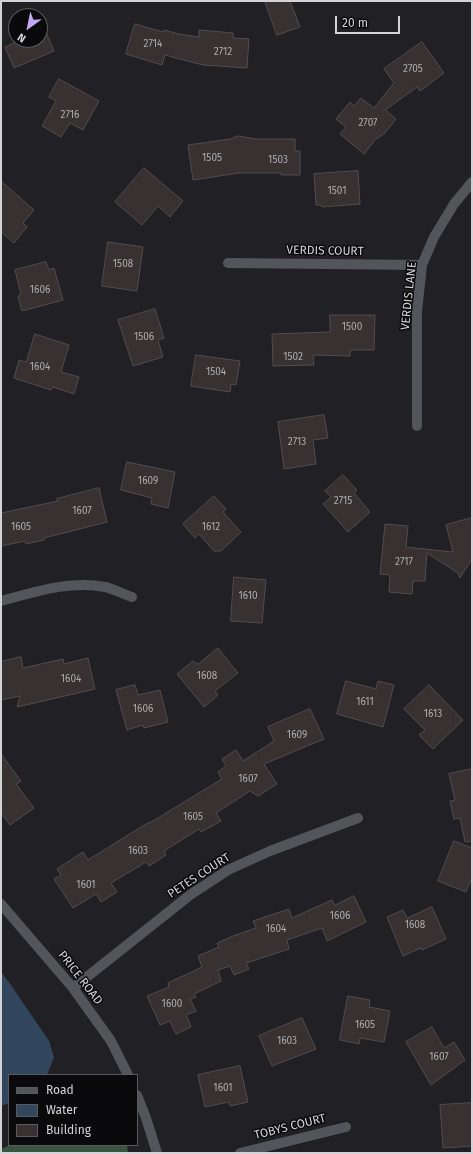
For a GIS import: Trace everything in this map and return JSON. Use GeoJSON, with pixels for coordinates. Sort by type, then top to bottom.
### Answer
{"type":"FeatureCollection","features":[{"type":"Feature","properties":{"kind":"street","name":"VERDIS LANE"},"geometry":{"type":"LineString","coordinates":[[417,426],[417,312],[422,265],[434,237],[454,204],[472,182]]}},
{"type":"Feature","properties":{"kind":"street","name":"VERDIS COURT"},"geometry":{"type":"LineString","coordinates":[[228,263],[422,265]]}},
{"type":"Feature","properties":{"kind":"street"},"geometry":{"type":"LineString","coordinates":[[1,601],[53,587],[84,585],[106,587],[132,597]]}},
{"type":"Feature","properties":{"kind":"street","name":"PETES COURT"},"geometry":{"type":"LineString","coordinates":[[73,988],[190,895],[228,870],[270,851],[358,818]]}},
{"type":"Feature","properties":{"kind":"street","name":"PRICE ROAD"},"geometry":{"type":"LineString","coordinates":[[1,904],[73,988],[111,1042],[127,1074]]}},
{"type":"Feature","properties":{"kind":"street"},"geometry":{"type":"LineString","coordinates":[[138,1098],[146,1118],[156,1153]]}},
{"type":"Feature","properties":{"kind":"street","name":"TOBYS COURT"},"geometry":{"type":"LineString","coordinates":[[240,1153],[346,1127]]}},
{"type":"Feature","properties":{"kind":"green space"},"geometry":{"type":"Polygon","coordinates":[[[8,1146],[127,1146],[128,1153],[1,1153],[1,1149],[8,1146]]]}},
{"type":"Feature","properties":{"kind":"water"},"geometry":{"type":"Polygon","coordinates":[[[1,972],[49,1041],[54,1057],[47,1074],[8,1074],[8,1103],[1,1106],[1,972]]]}},
{"type":"Feature","properties":{"kind":"building"},"geometry":{"type":"Polygon","coordinates":[[[265,1],[290,1],[300,27],[277,35],[265,1]]]}},
{"type":"Feature","properties":{"kind":"building"},"geometry":{"type":"Polygon","coordinates":[[[135,24],[163,32],[164,30],[199,37],[199,30],[233,33],[233,38],[249,39],[247,68],[203,65],[165,55],[162,65],[126,54],[135,24]]]}},
{"type":"Feature","properties":{"kind":"building"},"geometry":{"type":"Polygon","coordinates":[[[48,37],[54,51],[14,68],[5,47],[8,46],[8,48],[48,48],[48,37]]]}},
{"type":"Feature","properties":{"kind":"building"},"geometry":{"type":"Polygon","coordinates":[[[422,42],[444,73],[420,91],[417,87],[385,110],[396,119],[385,133],[375,140],[364,154],[340,134],[346,127],[336,119],[350,102],[354,106],[361,98],[374,108],[394,83],[384,69],[422,42]]]}},
{"type":"Feature","properties":{"kind":"building"},"geometry":{"type":"Polygon","coordinates":[[[59,79],[99,101],[83,130],[70,123],[61,137],[42,126],[56,101],[49,97],[59,79]]]}},
{"type":"Feature","properties":{"kind":"building"},"geometry":{"type":"Polygon","coordinates":[[[238,136],[256,139],[295,139],[295,151],[300,151],[300,175],[281,175],[281,173],[239,173],[193,180],[188,145],[230,139],[238,136]]]}},
{"type":"Feature","properties":{"kind":"building"},"geometry":{"type":"Polygon","coordinates":[[[144,168],[183,201],[170,217],[158,206],[142,225],[115,202],[144,168]]]}},
{"type":"Feature","properties":{"kind":"building"},"geometry":{"type":"Polygon","coordinates":[[[358,171],[360,204],[322,207],[321,205],[316,205],[314,174],[358,171]]]}},
{"type":"Feature","properties":{"kind":"building"},"geometry":{"type":"Polygon","coordinates":[[[1,181],[34,210],[23,223],[27,227],[14,243],[1,232],[1,181]]]}},
{"type":"Feature","properties":{"kind":"building"},"geometry":{"type":"Polygon","coordinates":[[[108,242],[143,247],[137,291],[102,286],[108,242]]]}},
{"type":"Feature","properties":{"kind":"building"},"geometry":{"type":"Polygon","coordinates":[[[46,262],[49,270],[54,268],[63,300],[22,311],[18,296],[21,294],[15,270],[46,262]]]}},
{"type":"Feature","properties":{"kind":"building"},"geometry":{"type":"Polygon","coordinates":[[[155,309],[164,338],[158,340],[163,357],[133,366],[118,320],[155,309]]]}},
{"type":"Feature","properties":{"kind":"building"},"geometry":{"type":"Polygon","coordinates":[[[330,315],[375,315],[374,350],[350,350],[350,356],[313,355],[314,365],[273,366],[272,334],[330,332],[330,315]]]}},
{"type":"Feature","properties":{"kind":"building"},"geometry":{"type":"Polygon","coordinates":[[[35,334],[69,345],[61,372],[79,377],[74,394],[53,387],[51,390],[14,378],[19,360],[26,362],[35,334]]]}},
{"type":"Feature","properties":{"kind":"building"},"geometry":{"type":"Polygon","coordinates":[[[196,355],[240,361],[236,385],[231,384],[230,392],[191,386],[196,355]]]}},
{"type":"Feature","properties":{"kind":"building"},"geometry":{"type":"Polygon","coordinates":[[[324,415],[328,438],[313,440],[316,464],[284,469],[278,422],[324,415]]]}},
{"type":"Feature","properties":{"kind":"building"},"geometry":{"type":"Polygon","coordinates":[[[127,462],[175,472],[168,508],[151,504],[152,498],[121,490],[127,462]]]}},
{"type":"Feature","properties":{"kind":"building"},"geometry":{"type":"Polygon","coordinates":[[[343,475],[357,490],[354,493],[370,512],[348,532],[323,504],[331,497],[325,491],[343,475]]]}},
{"type":"Feature","properties":{"kind":"building"},"geometry":{"type":"Polygon","coordinates":[[[99,488],[107,522],[44,538],[44,540],[26,544],[25,541],[1,546],[1,513],[58,501],[57,499],[99,488]]]}},
{"type":"Feature","properties":{"kind":"building"},"geometry":{"type":"Polygon","coordinates":[[[214,496],[226,509],[223,512],[241,532],[221,551],[214,551],[199,534],[195,538],[183,524],[214,496]]]}},
{"type":"Feature","properties":{"kind":"building"},"geometry":{"type":"Polygon","coordinates":[[[472,518],[472,559],[460,578],[458,573],[427,553],[425,581],[413,581],[412,594],[389,592],[390,575],[380,574],[385,524],[408,526],[406,547],[453,552],[446,525],[472,518]]]}},
{"type":"Feature","properties":{"kind":"building"},"geometry":{"type":"Polygon","coordinates":[[[234,577],[266,580],[262,623],[231,621],[234,577]]]}},
{"type":"Feature","properties":{"kind":"building"},"geometry":{"type":"Polygon","coordinates":[[[218,648],[238,673],[215,691],[218,695],[204,707],[177,674],[193,661],[198,664],[218,648]]]}},
{"type":"Feature","properties":{"kind":"building"},"geometry":{"type":"Polygon","coordinates":[[[21,657],[23,668],[63,659],[64,664],[88,658],[95,689],[17,707],[20,696],[1,700],[1,662],[21,657]]]}},
{"type":"Feature","properties":{"kind":"building"},"geometry":{"type":"Polygon","coordinates":[[[346,681],[376,689],[378,681],[394,685],[383,727],[337,714],[346,681]]]}},
{"type":"Feature","properties":{"kind":"building"},"geometry":{"type":"Polygon","coordinates":[[[135,685],[138,695],[160,690],[168,722],[144,728],[143,725],[127,730],[116,690],[135,685]]]}},
{"type":"Feature","properties":{"kind":"building"},"geometry":{"type":"Polygon","coordinates":[[[429,685],[463,720],[433,749],[419,735],[425,730],[404,709],[429,685]]]}},
{"type":"Feature","properties":{"kind":"building"},"geometry":{"type":"Polygon","coordinates":[[[310,709],[324,739],[264,764],[277,784],[258,796],[250,791],[216,813],[221,821],[201,832],[199,829],[164,851],[166,855],[149,866],[146,862],[111,883],[117,892],[101,902],[96,894],[73,908],[54,879],[61,875],[57,869],[83,852],[88,860],[222,779],[218,772],[226,766],[222,759],[236,750],[243,761],[274,741],[268,727],[310,709]]]}},
{"type":"Feature","properties":{"kind":"building"},"geometry":{"type":"Polygon","coordinates":[[[1,754],[21,781],[16,784],[34,808],[10,825],[1,813],[1,754]]]}},
{"type":"Feature","properties":{"kind":"building"},"geometry":{"type":"Polygon","coordinates":[[[472,769],[472,841],[465,842],[460,818],[454,819],[450,801],[455,800],[449,774],[472,769]]]}},
{"type":"Feature","properties":{"kind":"building"},"geometry":{"type":"Polygon","coordinates":[[[454,841],[472,848],[472,877],[466,892],[438,881],[454,841]]]}},
{"type":"Feature","properties":{"kind":"building"},"geometry":{"type":"Polygon","coordinates":[[[354,896],[366,922],[327,941],[322,928],[287,940],[289,949],[246,963],[249,969],[234,975],[230,966],[218,970],[221,981],[194,994],[196,997],[190,999],[196,1011],[186,1015],[191,1027],[176,1034],[170,1021],[160,1025],[147,996],[169,987],[168,983],[202,967],[198,956],[219,947],[217,943],[256,928],[253,921],[289,909],[292,918],[332,900],[335,905],[354,896]]]}},
{"type":"Feature","properties":{"kind":"building"},"geometry":{"type":"Polygon","coordinates":[[[432,907],[446,939],[422,950],[421,948],[403,956],[387,917],[403,910],[407,918],[432,907]]]}},
{"type":"Feature","properties":{"kind":"building"},"geometry":{"type":"Polygon","coordinates":[[[348,996],[370,1000],[369,1007],[390,1011],[384,1042],[360,1038],[359,1044],[340,1040],[348,996]]]}},
{"type":"Feature","properties":{"kind":"building"},"geometry":{"type":"Polygon","coordinates":[[[302,1018],[316,1049],[272,1066],[259,1036],[302,1018]]]}},
{"type":"Feature","properties":{"kind":"building"},"geometry":{"type":"Polygon","coordinates":[[[432,1027],[444,1048],[454,1042],[465,1060],[431,1085],[406,1042],[432,1027]]]}},
{"type":"Feature","properties":{"kind":"building"},"geometry":{"type":"Polygon","coordinates":[[[240,1066],[248,1102],[230,1106],[229,1102],[205,1107],[198,1075],[240,1066]]]}},
{"type":"Feature","properties":{"kind":"building"},"geometry":{"type":"Polygon","coordinates":[[[472,1103],[472,1146],[443,1148],[440,1105],[472,1103]]]}}]}
